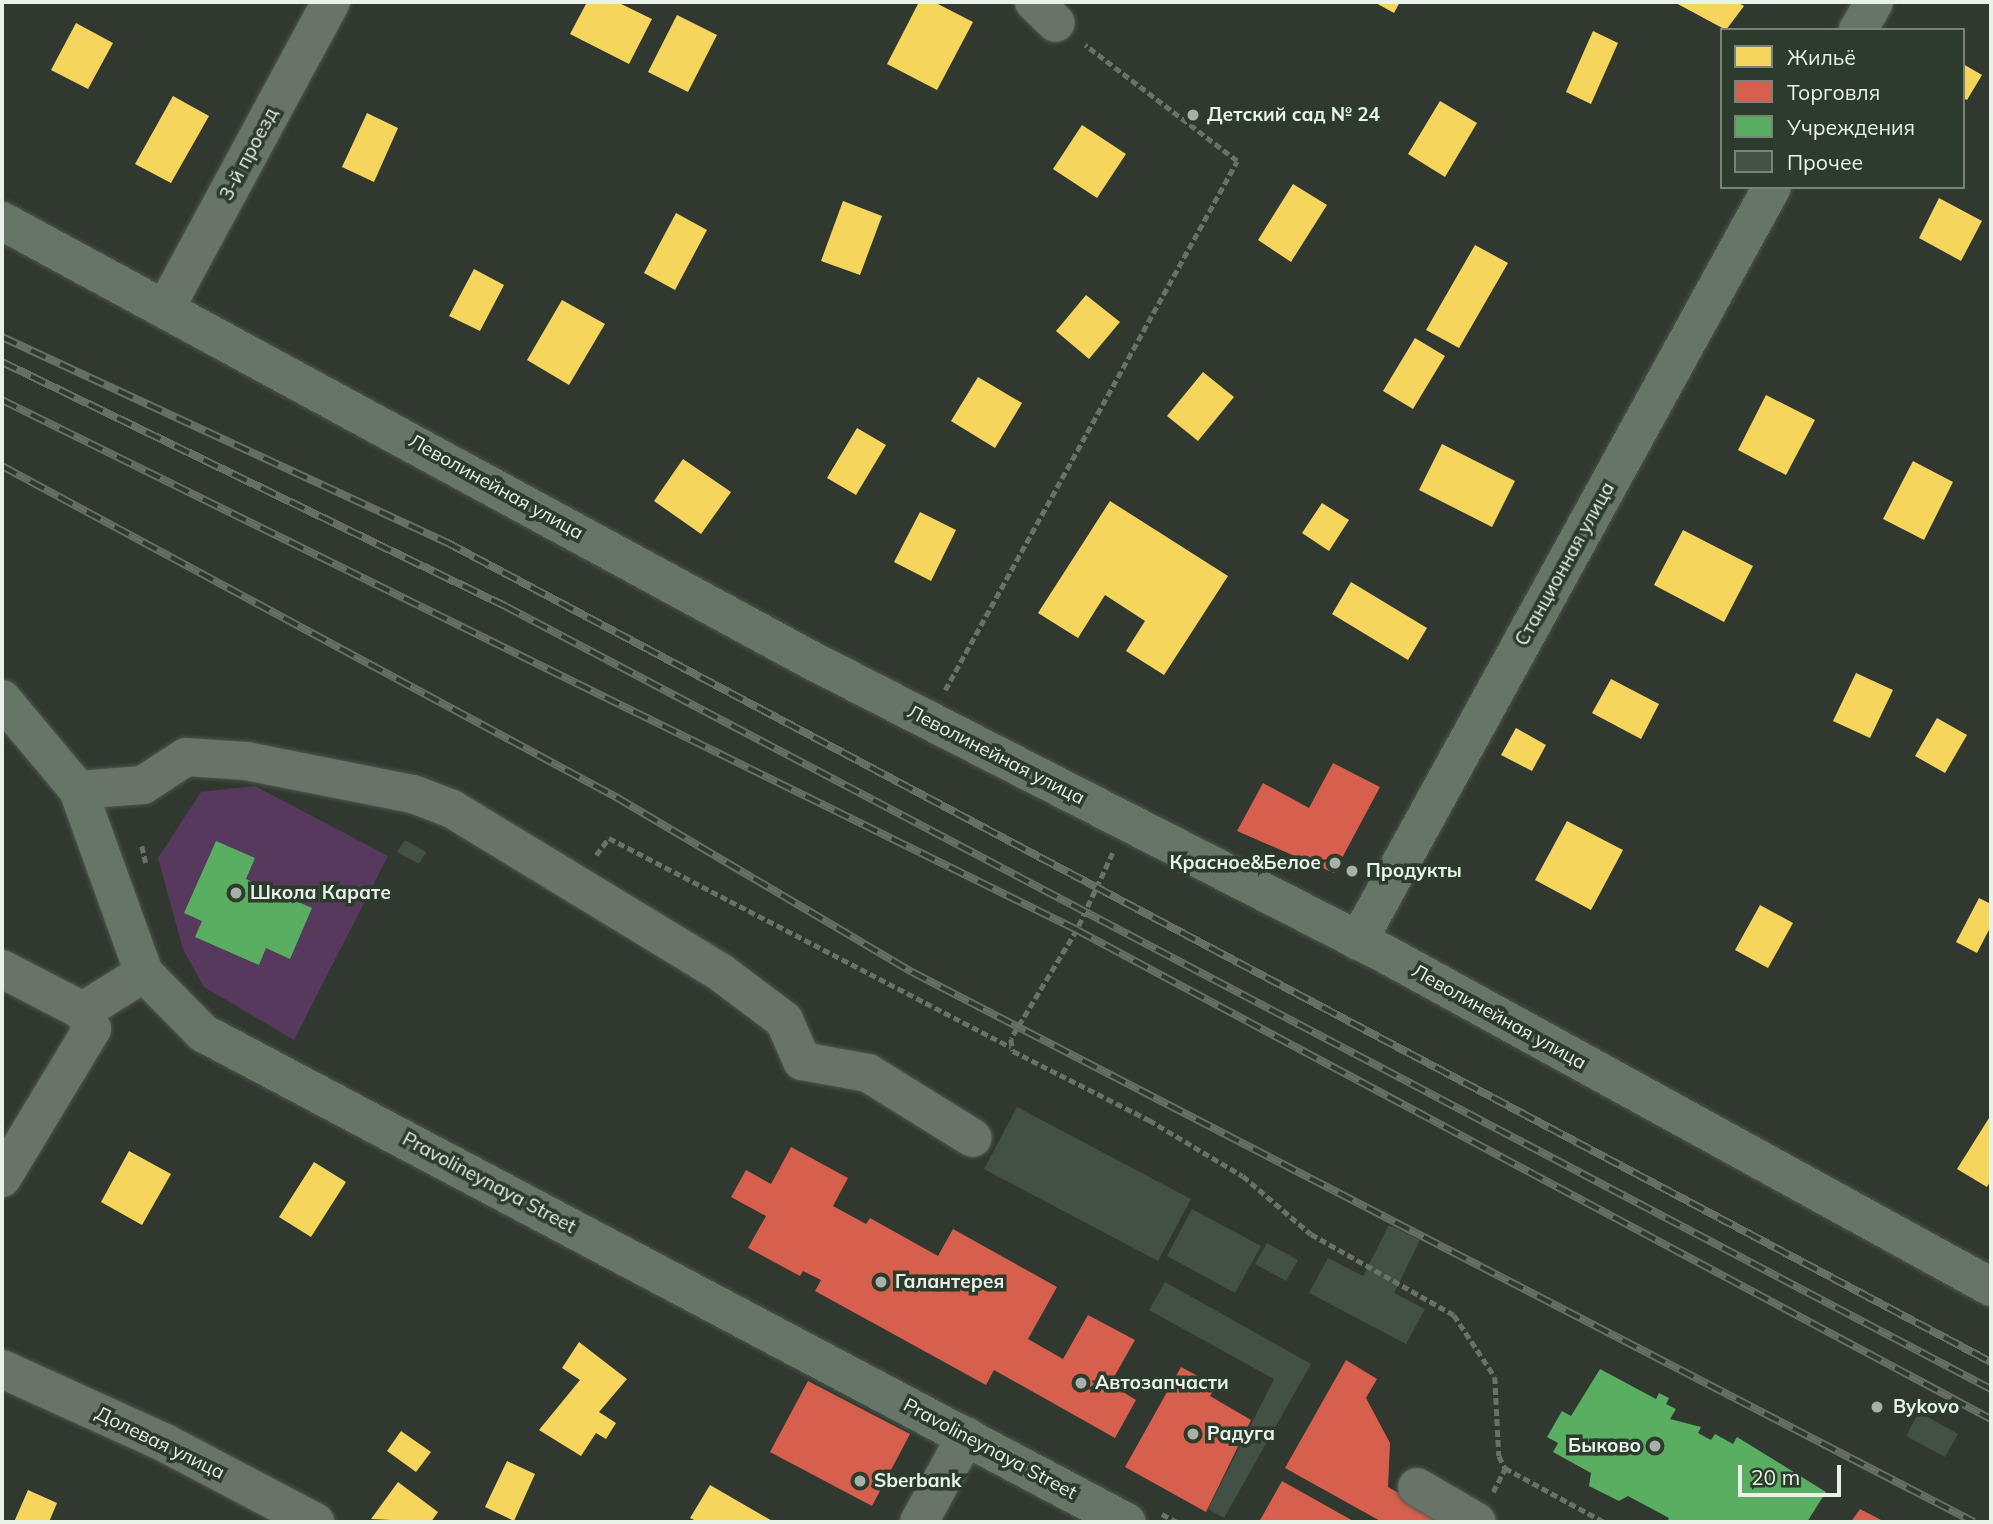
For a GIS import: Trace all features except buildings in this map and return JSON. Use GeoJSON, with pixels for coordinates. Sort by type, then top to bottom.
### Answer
{"type":"FeatureCollection","features":[{"type":"Feature","properties":{"kind":"main road"},"geometry":{"type":"LineString","coordinates":[[1859,28],[1874,2]]}},
{"type":"Feature","properties":{"kind":"main road","name":"Станционная улица"},"geometry":{"type":"LineString","coordinates":[[1358,941],[1771,189]]}},
{"type":"Feature","properties":{"kind":"main road","name":"Леволинейная улица"},"geometry":{"type":"LineString","coordinates":[[2,221],[928,720],[1358,941],[1991,1287]]}},
{"type":"Feature","properties":{"kind":"main road","name":"Pravolineynaya Street"},"geometry":{"type":"LineString","coordinates":[[2,699],[78,790],[144,973],[203,1034],[1126,1522]]}},
{"type":"Feature","properties":{"kind":"street","name":"3-й проезд"},"geometry":{"type":"LineString","coordinates":[[166,307],[331,2]]}},
{"type":"Feature","properties":{"kind":"street"},"geometry":{"type":"LineString","coordinates":[[78,790],[144,785],[186,757],[246,761],[413,794],[452,809],[571,886],[720,972],[784,1020],[802,1061],[868,1073],[973,1138]]}},
{"type":"Feature","properties":{"kind":"street"},"geometry":{"type":"LineString","coordinates":[[2,969],[87,1015]]}},
{"type":"Feature","properties":{"kind":"street"},"geometry":{"type":"LineString","coordinates":[[87,1015],[144,973]]}},
{"type":"Feature","properties":{"kind":"street"},"geometry":{"type":"LineString","coordinates":[[2,1178],[88,1040],[87,1015]]}},
{"type":"Feature","properties":{"kind":"street","name":"Долевая улица"},"geometry":{"type":"LineString","coordinates":[[2,1369],[165,1443],[315,1522]]}},
{"type":"Feature","properties":{"kind":"street"},"geometry":{"type":"LineString","coordinates":[[919,1522],[966,1436]]}},
{"type":"Feature","properties":{"kind":"street"},"geometry":{"type":"LineString","coordinates":[[1417,1487],[1477,1522]]}},
{"type":"Feature","properties":{"kind":"path"},"geometry":{"type":"LineString","coordinates":[[928,720],[1237,161],[1045,13]]}},
{"type":"Feature","properties":{"kind":"path"},"geometry":{"type":"LineString","coordinates":[[1011,1047],[1130,822]]}},
{"type":"Feature","properties":{"kind":"path"},"geometry":{"type":"LineString","coordinates":[[571,886],[609,838],[1011,1047],[1243,1176],[1311,1234],[1454,1315],[1495,1377],[1499,1456],[1505,1468],[1604,1522]]}},
{"type":"Feature","properties":{"kind":"shaded area"},"geometry":{"type":"Polygon","coordinates":[[[255,786],[388,856],[294,1040],[204,987],[183,949],[158,858],[201,792],[255,786]]]}},
{"type":"Feature","properties":{"kind":"railway"},"geometry":{"type":"LineString","coordinates":[[2,337],[446,542],[1991,1362]]}},
{"type":"Feature","properties":{"kind":"railway"},"geometry":{"type":"LineString","coordinates":[[2,362],[505,606],[1991,1389]]}},
{"type":"Feature","properties":{"kind":"railway"},"geometry":{"type":"LineString","coordinates":[[2,400],[1077,930],[1991,1419]]}},
{"type":"Feature","properties":{"kind":"railway"},"geometry":{"type":"LineString","coordinates":[[2,466],[616,797],[912,972],[1974,1522]]}},
{"type":"Feature","properties":{"kind":"place","name":"Детский сад № 24"},"geometry":{"type":"Point","coordinates":[1193,115]}},
{"type":"Feature","properties":{"kind":"place","name":"Красное&Белое"},"geometry":{"type":"Point","coordinates":[1335,863]}},
{"type":"Feature","properties":{"kind":"place","name":"Продукты"},"geometry":{"type":"Point","coordinates":[1352,871]}},
{"type":"Feature","properties":{"kind":"place","name":"Школа Карате"},"geometry":{"type":"Point","coordinates":[236,893]}},
{"type":"Feature","properties":{"kind":"place","name":"Галантерея"},"geometry":{"type":"Point","coordinates":[881,1282]}},
{"type":"Feature","properties":{"kind":"place","name":"Автозапчасти"},"geometry":{"type":"Point","coordinates":[1081,1383]}},
{"type":"Feature","properties":{"kind":"place","name":"Bykovo"},"geometry":{"type":"Point","coordinates":[1877,1407]}},
{"type":"Feature","properties":{"kind":"place","name":"Радуга"},"geometry":{"type":"Point","coordinates":[1193,1434]}},
{"type":"Feature","properties":{"kind":"place","name":"Быково"},"geometry":{"type":"Point","coordinates":[1655,1446]}},
{"type":"Feature","properties":{"kind":"place","name":"Sberbank"},"geometry":{"type":"Point","coordinates":[860,1481]}}]}
